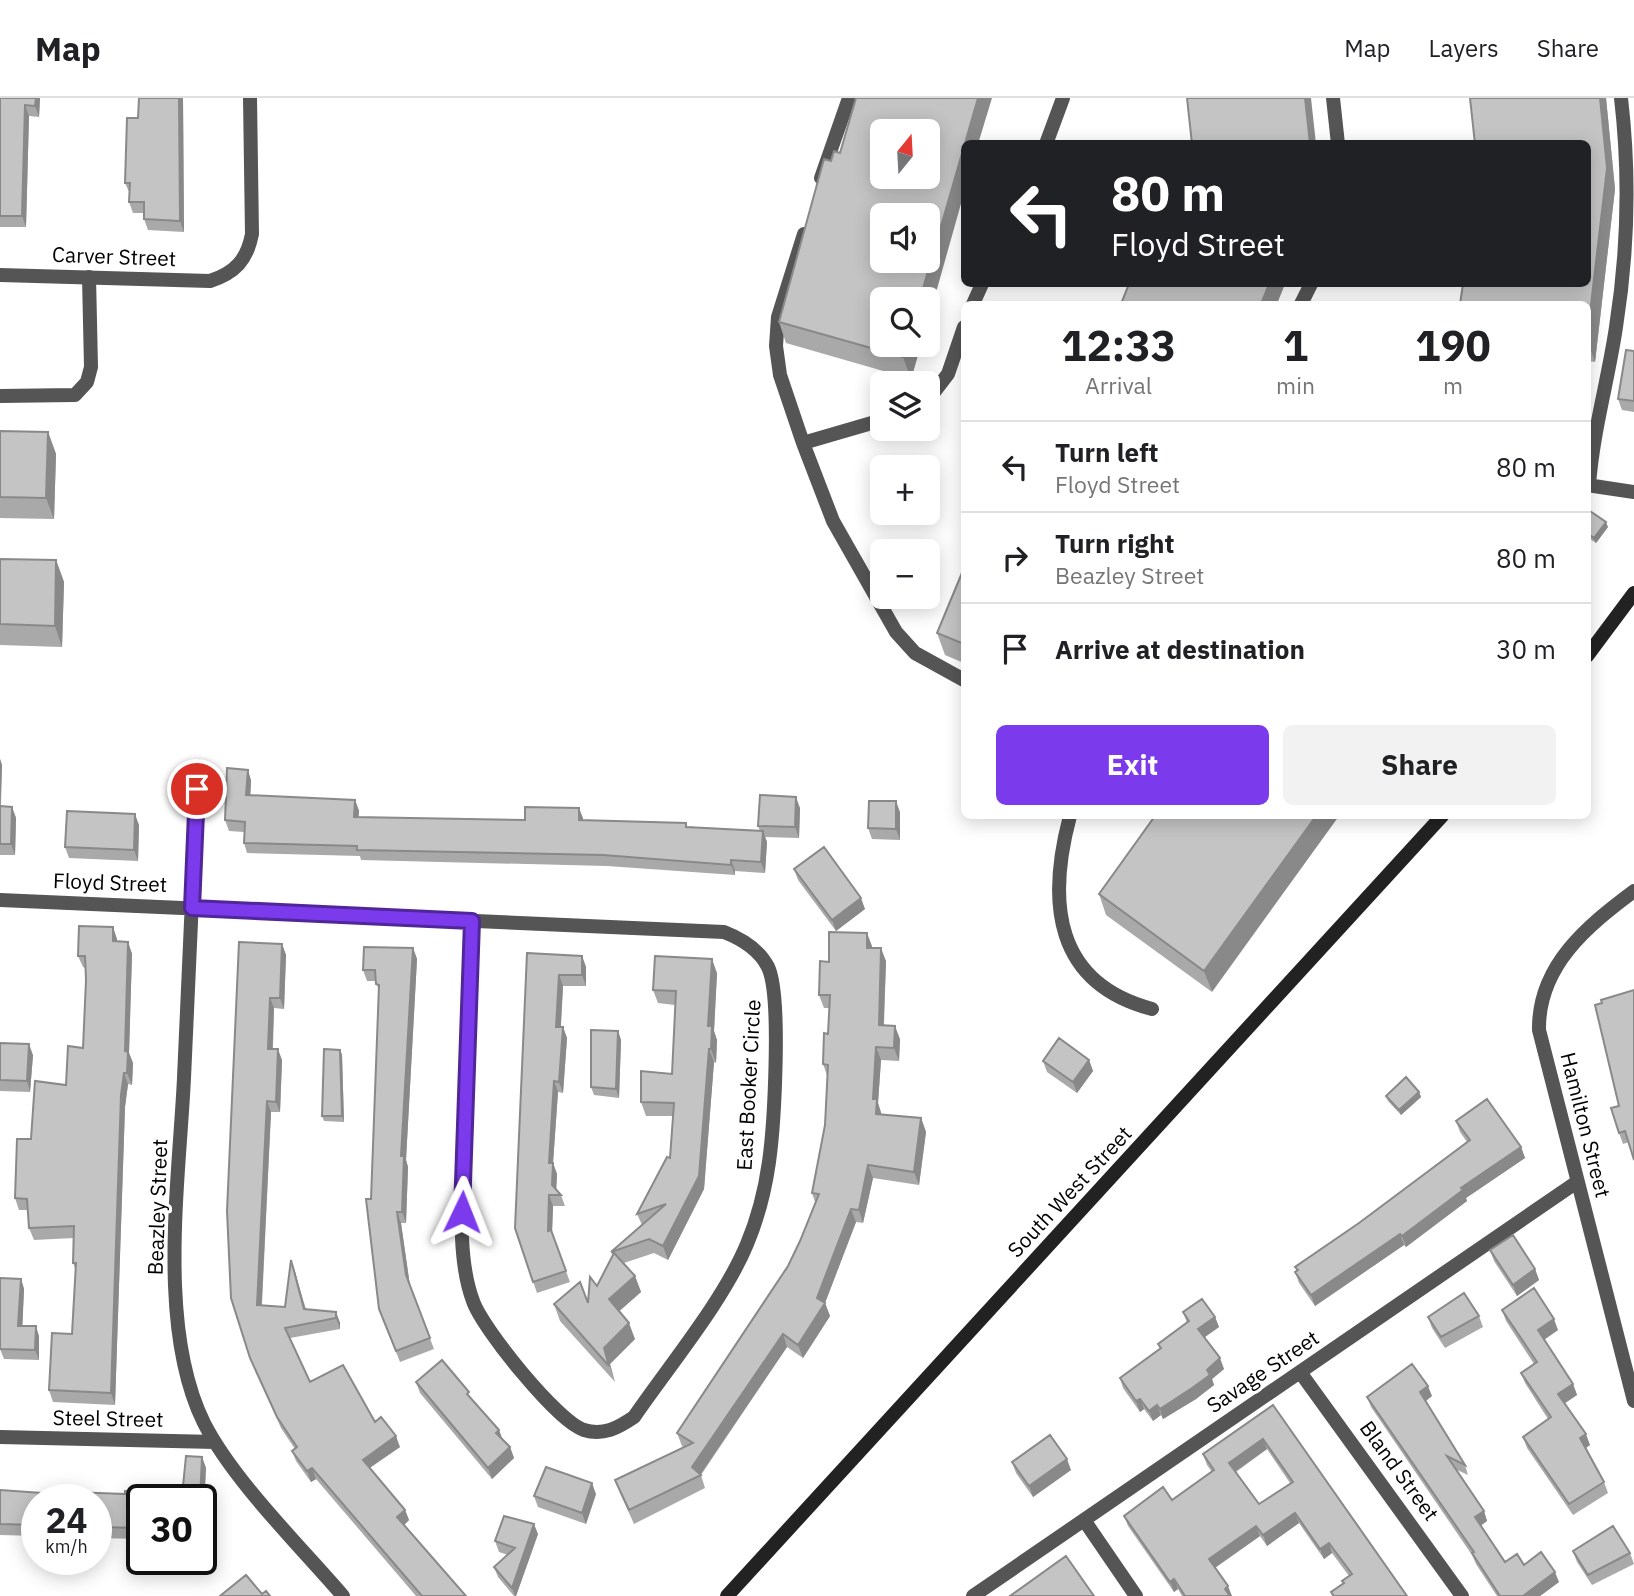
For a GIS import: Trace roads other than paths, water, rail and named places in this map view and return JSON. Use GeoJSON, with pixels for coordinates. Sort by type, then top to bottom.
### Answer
{"type":"FeatureCollection","features":[{"type":"Feature","properties":{"kind":"street","name":"Carver Street"},"geometry":{"type":"LineString","coordinates":[[0,275],[210,281],[226,276],[240,265],[249,251],[253,234],[250,98]]}},
{"type":"Feature","properties":{"kind":"street"},"geometry":{"type":"LineString","coordinates":[[817,192],[849,98]]}},
{"type":"Feature","properties":{"kind":"street"},"geometry":{"type":"LineString","coordinates":[[1047,140],[1063,98]]}},
{"type":"Feature","properties":{"kind":"street"},"geometry":{"type":"LineString","coordinates":[[1333,98],[1338,140]]}},
{"type":"Feature","properties":{"kind":"street"},"geometry":{"type":"LineString","coordinates":[[1591,457],[1616,330],[1625,260],[1628,193],[1621,98]]}},
{"type":"Feature","properties":{"kind":"street"},"geometry":{"type":"LineString","coordinates":[[809,217],[778,317],[776,346],[779,375],[833,521],[895,632],[915,653],[961,678]]}},
{"type":"Feature","properties":{"kind":"street"},"geometry":{"type":"LineString","coordinates":[[0,396],[75,394],[88,382],[91,367],[89,277]]}},
{"type":"Feature","properties":{"kind":"street"},"geometry":{"type":"LineString","coordinates":[[940,384],[948,374],[961,336]]}},
{"type":"Feature","properties":{"kind":"street"},"geometry":{"type":"LineString","coordinates":[[803,443],[870,423]]}},
{"type":"Feature","properties":{"kind":"street"},"geometry":{"type":"LineString","coordinates":[[1591,485],[1634,492]]}},
{"type":"Feature","properties":{"kind":"street"},"geometry":{"type":"LineString","coordinates":[[1591,651],[1634,593]]}},
{"type":"Feature","properties":{"kind":"street","name":"Beazley Street"},"geometry":{"type":"LineString","coordinates":[[198,766],[176,1315],[189,1385],[215,1442],[343,1596]]}},
{"type":"Feature","properties":{"kind":"street"},"geometry":{"type":"LineString","coordinates":[[1069,819],[1061,869],[1062,930],[1074,958],[1087,974],[1117,997],[1152,1009]]}},
{"type":"Feature","properties":{"kind":"street","name":"South West Street"},"geometry":{"type":"LineString","coordinates":[[727,1596],[1439,819]]}},
{"type":"Feature","properties":{"kind":"street","name":"Hamilton Street"},"geometry":{"type":"LineString","coordinates":[[1634,891],[1597,919],[1573,943],[1557,965],[1539,1009],[1539,1030],[1634,1401]]}},
{"type":"Feature","properties":{"kind":"street","name":"Floyd Street"},"geometry":{"type":"LineString","coordinates":[[0,900],[555,924]]}},
{"type":"Feature","properties":{"kind":"street","name":"East Booker Circle"},"geometry":{"type":"LineString","coordinates":[[472,921],[462,1238],[464,1268],[473,1303],[484,1324],[562,1418],[586,1431],[603,1432],[616,1429],[634,1418],[731,1276],[747,1245],[761,1204],[769,1161],[777,996],[768,966],[758,953],[743,940],[724,932],[555,924]]}},
{"type":"Feature","properties":{"kind":"street","name":"Savage Street"},"geometry":{"type":"LineString","coordinates":[[973,1596],[1577,1182]]}},
{"type":"Feature","properties":{"kind":"street","name":"Bland Street"},"geometry":{"type":"LineString","coordinates":[[1300,1372],[1462,1596]]}},
{"type":"Feature","properties":{"kind":"street","name":"Steel Street"},"geometry":{"type":"LineString","coordinates":[[0,1437],[215,1442]]}},
{"type":"Feature","properties":{"kind":"street"},"geometry":{"type":"LineString","coordinates":[[1084,1520],[1136,1596]]}}]}
